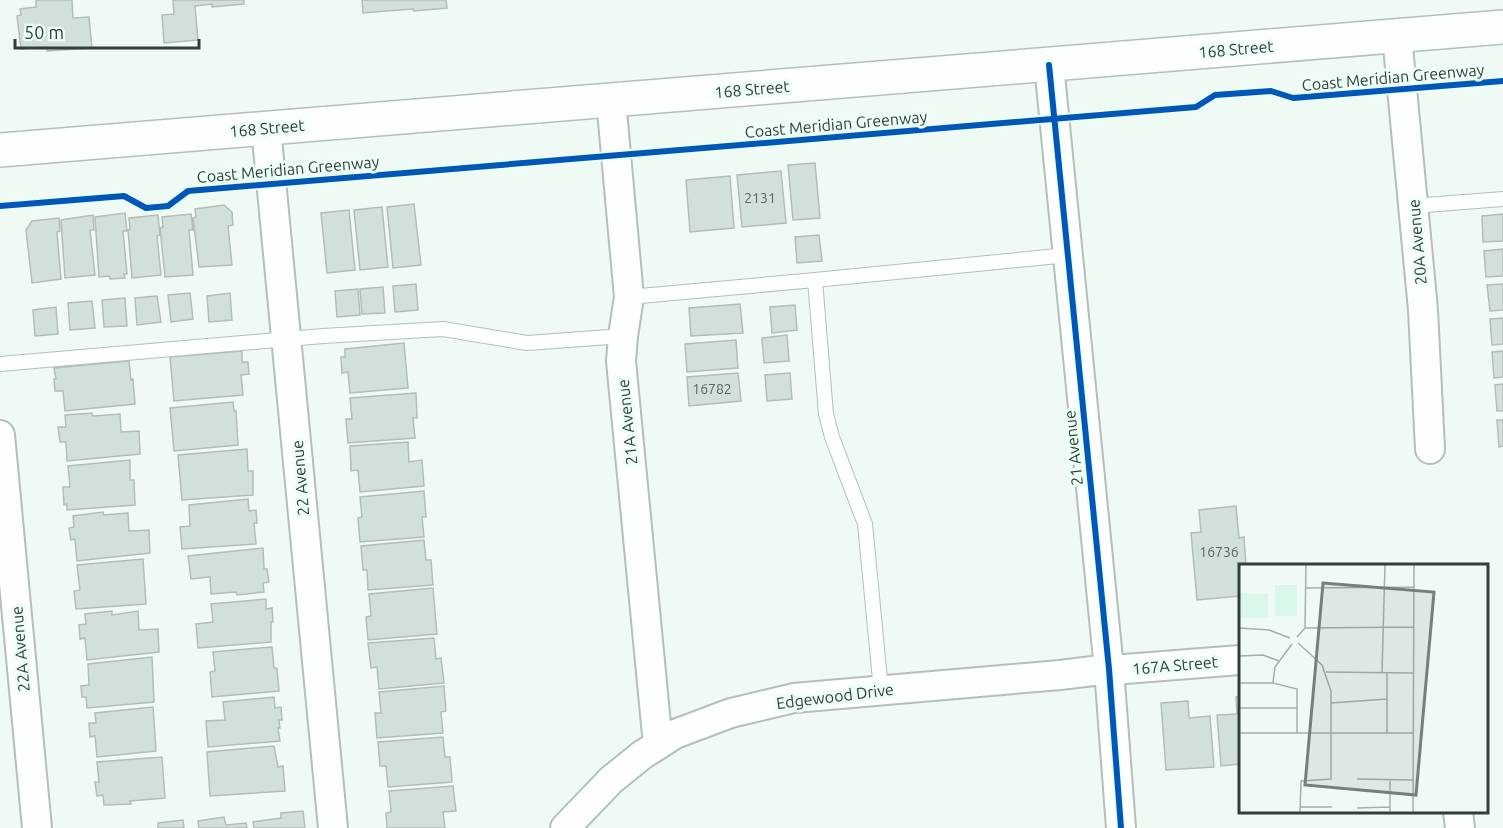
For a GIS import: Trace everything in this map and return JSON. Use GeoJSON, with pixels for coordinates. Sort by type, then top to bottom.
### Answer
{"type":"FeatureCollection","features":[{"type":"Feature","properties":{"kind":"main road","name":"168 Street"},"geometry":{"type":"LineString","coordinates":[[0,150],[1503,27]]}},
{"type":"Feature","properties":{"kind":"street","name":"20A Avenue"},"geometry":{"type":"LineString","coordinates":[[1397,36],[1423,309],[1430,448]]}},
{"type":"Feature","properties":{"kind":"street","name":"21 Avenue"},"geometry":{"type":"LineString","coordinates":[[1049,65],[1109,669],[1121,828]]}},
{"type":"Feature","properties":{"kind":"street","name":"21A Avenue"},"geometry":{"type":"LineString","coordinates":[[611,100],[629,297],[621,361],[658,745]]}},
{"type":"Feature","properties":{"kind":"street","name":"22 Avenue"},"geometry":{"type":"LineString","coordinates":[[266,128],[333,828]]}},
{"type":"Feature","properties":{"kind":"street","name":"22A Avenue"},"geometry":{"type":"LineString","coordinates":[[0,435],[37,828]]}},
{"type":"Feature","properties":{"kind":"street","name":"167A Street"},"geometry":{"type":"LineString","coordinates":[[1109,669],[1239,660]]}},
{"type":"Feature","properties":{"kind":"street","name":"Edgewood Drive"},"geometry":{"type":"LineString","coordinates":[[565,828],[611,780],[642,755],[675,734],[731,713],[794,698],[1109,669]]}},
{"type":"Feature","properties":{"kind":"street"},"geometry":{"type":"LineString","coordinates":[[1458,813],[1460,828]]}},
{"type":"Feature","properties":{"kind":"lane"},"geometry":{"type":"LineString","coordinates":[[1413,206],[1503,199]]}},
{"type":"Feature","properties":{"kind":"lane"},"geometry":{"type":"LineString","coordinates":[[629,297],[1068,255]]}},
{"type":"Feature","properties":{"kind":"lane"},"geometry":{"type":"LineString","coordinates":[[815,280],[826,414],[832,437],[865,524],[881,690]]}},
{"type":"Feature","properties":{"kind":"lane"},"geometry":{"type":"LineString","coordinates":[[0,364],[323,336],[443,329],[527,343],[623,336]]}},
{"type":"Feature","properties":{"kind":"building"},"geometry":{"type":"Polygon","coordinates":[[[36,0],[72,0],[73,18],[89,17],[92,48],[47,51],[47,47],[21,49],[17,16],[21,15],[20,9],[36,7],[36,0]]]}},
{"type":"Feature","properties":{"kind":"building"},"geometry":{"type":"Polygon","coordinates":[[[173,0],[244,0],[244,4],[195,6],[198,40],[164,43],[162,15],[174,14],[173,0]]]}},
{"type":"Feature","properties":{"kind":"building"},"geometry":{"type":"Polygon","coordinates":[[[362,0],[446,0],[447,8],[363,13],[362,0]]]}},
{"type":"Feature","properties":{"kind":"building"},"geometry":{"type":"Polygon","coordinates":[[[815,163],[820,218],[793,220],[788,165],[815,163]]]}},
{"type":"Feature","properties":{"kind":"building"},"geometry":{"type":"Polygon","coordinates":[[[781,171],[786,223],[742,227],[737,175],[781,171]]]}},
{"type":"Feature","properties":{"kind":"building"},"geometry":{"type":"Polygon","coordinates":[[[730,176],[734,228],[690,232],[686,180],[730,176]]]}},
{"type":"Feature","properties":{"kind":"building"},"geometry":{"type":"Polygon","coordinates":[[[414,204],[421,265],[393,268],[387,207],[414,204]]]}},
{"type":"Feature","properties":{"kind":"building"},"geometry":{"type":"Polygon","coordinates":[[[224,205],[232,212],[233,225],[228,226],[232,265],[199,267],[193,218],[196,217],[195,209],[224,205]]]}},
{"type":"Feature","properties":{"kind":"building"},"geometry":{"type":"Polygon","coordinates":[[[382,207],[388,267],[360,270],[354,210],[382,207]]]}},
{"type":"Feature","properties":{"kind":"building"},"geometry":{"type":"Polygon","coordinates":[[[349,210],[355,270],[327,273],[321,213],[349,210]]]}},
{"type":"Feature","properties":{"kind":"building"},"geometry":{"type":"Polygon","coordinates":[[[125,213],[127,231],[123,231],[127,274],[124,274],[125,278],[99,277],[95,217],[125,213]]]}},
{"type":"Feature","properties":{"kind":"building"},"geometry":{"type":"Polygon","coordinates":[[[191,214],[193,230],[189,230],[193,275],[165,277],[160,228],[163,227],[162,217],[191,214]]]}},
{"type":"Feature","properties":{"kind":"building"},"geometry":{"type":"Polygon","coordinates":[[[1503,214],[1503,241],[1483,242],[1482,216],[1503,214]]]}},
{"type":"Feature","properties":{"kind":"building"},"geometry":{"type":"Polygon","coordinates":[[[93,215],[94,230],[90,230],[95,275],[65,278],[61,220],[93,215]]]}},
{"type":"Feature","properties":{"kind":"building"},"geometry":{"type":"Polygon","coordinates":[[[158,215],[160,235],[157,236],[161,275],[132,278],[129,218],[158,215]]]}},
{"type":"Feature","properties":{"kind":"building"},"geometry":{"type":"Polygon","coordinates":[[[59,218],[60,231],[57,232],[61,279],[32,283],[26,230],[32,221],[59,218]]]}},
{"type":"Feature","properties":{"kind":"building"},"geometry":{"type":"Polygon","coordinates":[[[819,235],[822,261],[797,263],[795,237],[819,235]]]}},
{"type":"Feature","properties":{"kind":"building"},"geometry":{"type":"Polygon","coordinates":[[[1503,249],[1503,276],[1486,277],[1484,251],[1503,249]]]}},
{"type":"Feature","properties":{"kind":"building"},"geometry":{"type":"Polygon","coordinates":[[[416,284],[418,310],[395,312],[393,286],[416,284]]]}},
{"type":"Feature","properties":{"kind":"building"},"geometry":{"type":"Polygon","coordinates":[[[1503,284],[1503,310],[1490,311],[1487,285],[1503,284]]]}},
{"type":"Feature","properties":{"kind":"building"},"geometry":{"type":"Polygon","coordinates":[[[383,287],[385,313],[362,314],[360,289],[383,287]]]}},
{"type":"Feature","properties":{"kind":"building"},"geometry":{"type":"Polygon","coordinates":[[[358,289],[360,315],[337,317],[335,291],[358,289]]]}},
{"type":"Feature","properties":{"kind":"building"},"geometry":{"type":"Polygon","coordinates":[[[190,293],[193,319],[171,322],[168,295],[190,293]]]}},
{"type":"Feature","properties":{"kind":"building"},"geometry":{"type":"Polygon","coordinates":[[[230,293],[232,320],[209,322],[207,296],[230,293]]]}},
{"type":"Feature","properties":{"kind":"building"},"geometry":{"type":"Polygon","coordinates":[[[157,296],[161,322],[137,325],[135,298],[157,296]]]}},
{"type":"Feature","properties":{"kind":"building"},"geometry":{"type":"Polygon","coordinates":[[[125,298],[127,326],[104,327],[102,300],[125,298]]]}},
{"type":"Feature","properties":{"kind":"building"},"geometry":{"type":"Polygon","coordinates":[[[92,301],[95,328],[70,330],[68,303],[92,301]]]}},
{"type":"Feature","properties":{"kind":"building"},"geometry":{"type":"Polygon","coordinates":[[[740,304],[743,333],[691,336],[689,308],[740,304]]]}},
{"type":"Feature","properties":{"kind":"building"},"geometry":{"type":"Polygon","coordinates":[[[795,305],[797,330],[772,333],[770,307],[795,305]]]}},
{"type":"Feature","properties":{"kind":"building"},"geometry":{"type":"Polygon","coordinates":[[[56,307],[58,334],[35,336],[33,310],[56,307]]]}},
{"type":"Feature","properties":{"kind":"building"},"geometry":{"type":"Polygon","coordinates":[[[1503,318],[1503,344],[1492,345],[1490,319],[1503,318]]]}},
{"type":"Feature","properties":{"kind":"building"},"geometry":{"type":"Polygon","coordinates":[[[787,335],[789,361],[764,363],[762,338],[787,335]]]}},
{"type":"Feature","properties":{"kind":"building"},"geometry":{"type":"Polygon","coordinates":[[[736,340],[738,368],[687,372],[685,344],[736,340]]]}},
{"type":"Feature","properties":{"kind":"building"},"geometry":{"type":"Polygon","coordinates":[[[404,343],[408,388],[350,393],[348,372],[342,373],[341,357],[345,357],[345,349],[404,343]]]}},
{"type":"Feature","properties":{"kind":"building"},"geometry":{"type":"Polygon","coordinates":[[[242,351],[242,362],[248,362],[249,374],[241,375],[243,395],[174,401],[170,357],[242,351]]]}},
{"type":"Feature","properties":{"kind":"building"},"geometry":{"type":"Polygon","coordinates":[[[1503,351],[1503,377],[1494,378],[1492,352],[1503,351]]]}},
{"type":"Feature","properties":{"kind":"building"},"geometry":{"type":"Polygon","coordinates":[[[129,361],[135,404],[65,411],[63,391],[55,391],[54,368],[129,361]]]}},
{"type":"Feature","properties":{"kind":"building"},"geometry":{"type":"Polygon","coordinates":[[[738,373],[741,401],[689,406],[687,377],[738,373]]]}},
{"type":"Feature","properties":{"kind":"building"},"geometry":{"type":"Polygon","coordinates":[[[790,373],[792,399],[767,401],[765,375],[790,373]]]}},
{"type":"Feature","properties":{"kind":"building"},"geometry":{"type":"Polygon","coordinates":[[[1503,384],[1503,411],[1497,411],[1495,385],[1503,384]]]}},
{"type":"Feature","properties":{"kind":"building"},"geometry":{"type":"Polygon","coordinates":[[[416,393],[417,418],[413,418],[415,438],[348,443],[346,419],[352,419],[350,398],[416,393]]]}},
{"type":"Feature","properties":{"kind":"building"},"geometry":{"type":"Polygon","coordinates":[[[233,402],[234,411],[236,411],[238,445],[174,451],[170,408],[233,402]]]}},
{"type":"Feature","properties":{"kind":"building"},"geometry":{"type":"Polygon","coordinates":[[[92,413],[93,416],[120,414],[121,432],[139,431],[140,454],[67,461],[66,442],[60,442],[58,427],[66,427],[65,415],[92,413]]]}},
{"type":"Feature","properties":{"kind":"building"},"geometry":{"type":"Polygon","coordinates":[[[1497,420],[1503,420],[1503,446],[1499,447],[1497,420]]]}},
{"type":"Feature","properties":{"kind":"building"},"geometry":{"type":"Polygon","coordinates":[[[408,442],[409,462],[422,460],[424,486],[360,492],[358,470],[351,471],[350,446],[408,442]]]}},
{"type":"Feature","properties":{"kind":"building"},"geometry":{"type":"Polygon","coordinates":[[[247,449],[248,471],[253,471],[253,495],[182,500],[178,455],[247,449]]]}},
{"type":"Feature","properties":{"kind":"building"},"geometry":{"type":"Polygon","coordinates":[[[130,460],[130,480],[134,480],[135,505],[67,510],[67,504],[64,505],[63,487],[70,487],[68,466],[130,460]]]}},
{"type":"Feature","properties":{"kind":"building"},"geometry":{"type":"Polygon","coordinates":[[[424,491],[426,517],[422,517],[424,537],[360,542],[358,518],[362,517],[360,497],[424,491]]]}},
{"type":"Feature","properties":{"kind":"building"},"geometry":{"type":"Polygon","coordinates":[[[248,499],[249,511],[256,510],[257,523],[254,523],[256,544],[182,549],[180,527],[190,526],[189,505],[248,499]]]}},
{"type":"Feature","properties":{"kind":"building"},"geometry":{"type":"Polygon","coordinates":[[[1236,506],[1239,538],[1244,537],[1246,564],[1239,564],[1239,596],[1197,600],[1191,533],[1201,532],[1199,510],[1236,506]]]}},
{"type":"Feature","properties":{"kind":"building"},"geometry":{"type":"Polygon","coordinates":[[[103,512],[104,515],[128,513],[129,531],[149,530],[150,553],[77,561],[75,539],[71,540],[69,528],[74,527],[73,516],[103,512]]]}},
{"type":"Feature","properties":{"kind":"building"},"geometry":{"type":"Polygon","coordinates":[[[424,540],[426,560],[431,560],[433,585],[368,590],[367,570],[363,570],[361,546],[424,540]]]}},
{"type":"Feature","properties":{"kind":"building"},"geometry":{"type":"Polygon","coordinates":[[[263,548],[264,569],[267,569],[269,582],[263,583],[264,592],[237,595],[236,592],[211,594],[210,577],[191,579],[188,556],[263,548]]]}},
{"type":"Feature","properties":{"kind":"building"},"geometry":{"type":"Polygon","coordinates":[[[143,559],[146,604],[76,609],[74,591],[80,590],[77,565],[143,559]]]}},
{"type":"Feature","properties":{"kind":"building"},"geometry":{"type":"Polygon","coordinates":[[[433,588],[437,634],[368,640],[366,617],[371,616],[369,594],[433,588]]]}},
{"type":"Feature","properties":{"kind":"building"},"geometry":{"type":"Polygon","coordinates":[[[266,599],[266,609],[272,608],[271,642],[198,648],[196,624],[213,622],[211,604],[266,599]]]}},
{"type":"Feature","properties":{"kind":"building"},"geometry":{"type":"Polygon","coordinates":[[[112,611],[112,615],[138,611],[139,630],[158,629],[159,652],[87,660],[85,638],[80,639],[79,625],[86,624],[85,614],[112,611]]]}},
{"type":"Feature","properties":{"kind":"building"},"geometry":{"type":"Polygon","coordinates":[[[434,638],[436,659],[441,658],[444,683],[379,689],[377,667],[371,668],[368,643],[434,638]]]}},
{"type":"Feature","properties":{"kind":"building"},"geometry":{"type":"Polygon","coordinates":[[[272,647],[279,691],[212,697],[210,672],[215,671],[213,652],[272,647]]]}},
{"type":"Feature","properties":{"kind":"building"},"geometry":{"type":"Polygon","coordinates":[[[152,657],[154,702],[87,708],[86,697],[82,697],[81,686],[89,685],[88,664],[152,657]]]}},
{"type":"Feature","properties":{"kind":"building"},"geometry":{"type":"Polygon","coordinates":[[[444,686],[446,711],[441,712],[443,733],[377,738],[375,713],[381,713],[379,692],[444,686]]]}},
{"type":"Feature","properties":{"kind":"building"},"geometry":{"type":"Polygon","coordinates":[[[1239,696],[1239,764],[1221,766],[1217,715],[1237,714],[1236,697],[1239,696]]]}},
{"type":"Feature","properties":{"kind":"building"},"geometry":{"type":"Polygon","coordinates":[[[274,697],[275,708],[281,707],[282,720],[279,720],[280,728],[278,728],[280,741],[208,747],[206,721],[225,720],[223,702],[274,697]]]}},
{"type":"Feature","properties":{"kind":"building"},"geometry":{"type":"Polygon","coordinates":[[[1188,701],[1189,718],[1210,716],[1214,767],[1166,770],[1161,703],[1188,701]]]}},
{"type":"Feature","properties":{"kind":"building"},"geometry":{"type":"Polygon","coordinates":[[[153,707],[156,751],[97,757],[95,736],[90,737],[89,723],[96,723],[95,713],[153,707]]]}},
{"type":"Feature","properties":{"kind":"building"},"geometry":{"type":"Polygon","coordinates":[[[443,737],[445,757],[450,757],[452,782],[388,787],[386,766],[380,766],[378,742],[443,737]]]}},
{"type":"Feature","properties":{"kind":"building"},"geometry":{"type":"Polygon","coordinates":[[[274,746],[278,767],[283,766],[285,791],[210,796],[207,752],[274,746]]]}},
{"type":"Feature","properties":{"kind":"building"},"geometry":{"type":"Polygon","coordinates":[[[162,757],[165,798],[130,801],[131,804],[104,805],[103,795],[97,796],[95,782],[99,782],[97,762],[162,757]]]}},
{"type":"Feature","properties":{"kind":"building"},"geometry":{"type":"Polygon","coordinates":[[[453,786],[456,811],[443,812],[445,828],[387,828],[386,813],[391,812],[389,791],[453,786]]]}},
{"type":"Feature","properties":{"kind":"building"},"geometry":{"type":"Polygon","coordinates":[[[303,811],[305,828],[254,828],[253,822],[281,818],[281,813],[303,811]]]}},
{"type":"Feature","properties":{"kind":"building"},"geometry":{"type":"Polygon","coordinates":[[[224,817],[226,825],[246,823],[247,828],[199,828],[198,821],[224,817]]]}},
{"type":"Feature","properties":{"kind":"building"},"geometry":{"type":"Polygon","coordinates":[[[183,820],[184,828],[158,828],[158,823],[183,820]]]}},
{"type":"Feature","properties":{"kind":"cycle path"},"geometry":{"type":"LineString","coordinates":[[1049,65],[1109,669],[1121,828]]}},
{"type":"Feature","properties":{"kind":"cycle path","name":"Coast Meridian Greenway"},"geometry":{"type":"LineString","coordinates":[[0,206],[124,196],[146,208],[168,206],[188,191],[1196,107],[1215,95],[1271,91],[1293,98],[1503,81]]}}]}
